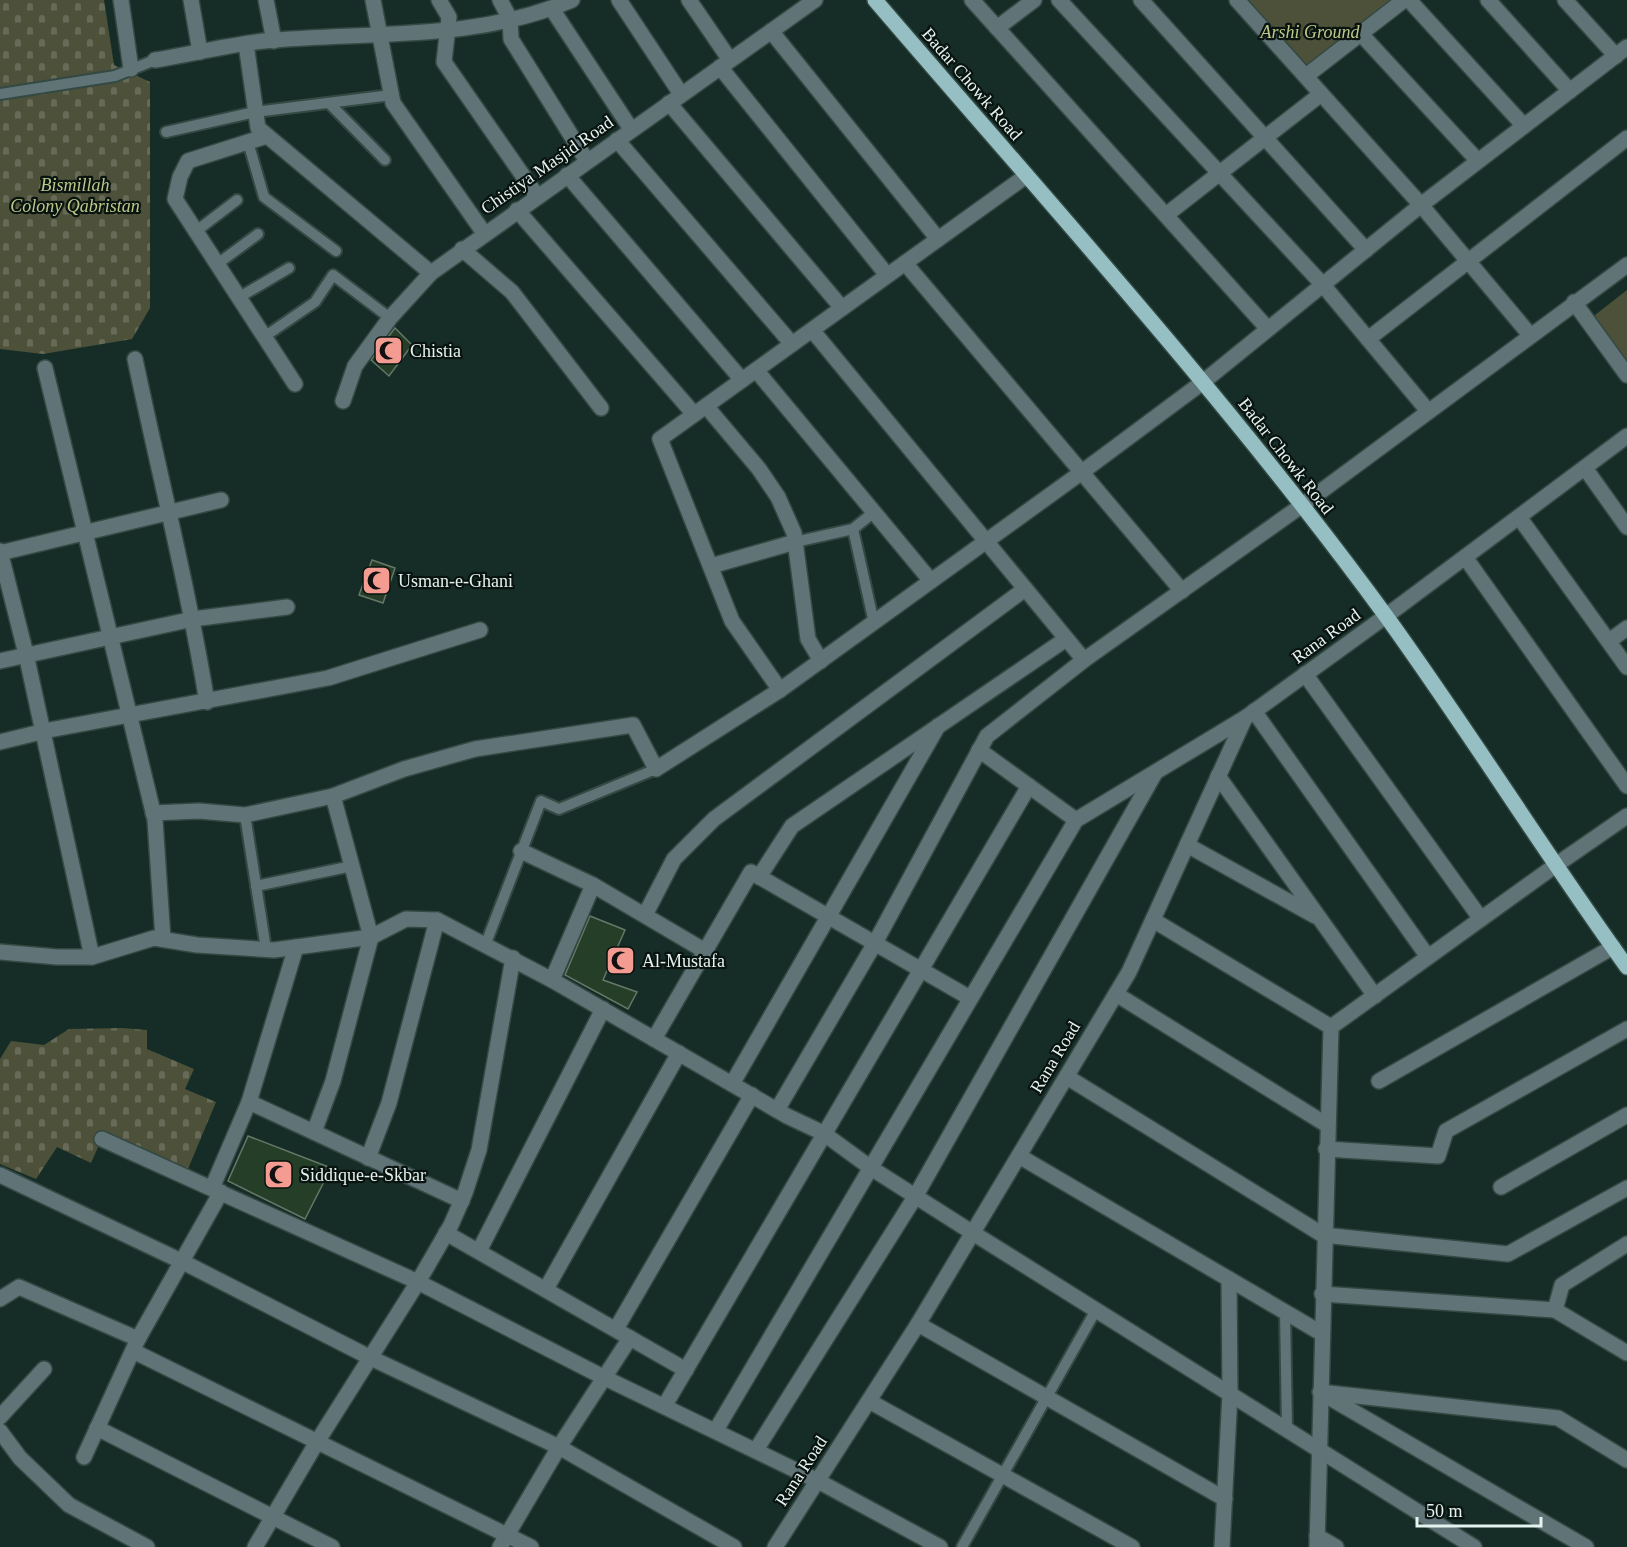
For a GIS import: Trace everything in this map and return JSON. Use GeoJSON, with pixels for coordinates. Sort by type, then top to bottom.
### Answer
{"type":"FeatureCollection","features":[{"type":"Feature","properties":{"kind":"main road","name":"Badar Chowk Road"},"geometry":{"type":"LineString","coordinates":[[875,0],[1203,382],[1301,506],[1386,616],[1627,965]]}},
{"type":"Feature","properties":{"kind":"street"},"geometry":{"type":"LineString","coordinates":[[121,0],[131,69]]}},
{"type":"Feature","properties":{"kind":"street"},"geometry":{"type":"LineString","coordinates":[[191,0],[200,52]]}},
{"type":"Feature","properties":{"kind":"street"},"geometry":{"type":"LineString","coordinates":[[373,0],[382,36],[393,103],[484,233]]}},
{"type":"Feature","properties":{"kind":"street"},"geometry":{"type":"LineString","coordinates":[[439,0],[449,17],[444,62],[537,196]]}},
{"type":"Feature","properties":{"kind":"street"},"geometry":{"type":"LineString","coordinates":[[500,0],[510,19],[512,39],[587,161]]}},
{"type":"Feature","properties":{"kind":"street"},"geometry":{"type":"LineString","coordinates":[[155,60],[274,41],[448,31],[538,14],[571,0]]}},
{"type":"Feature","properties":{"kind":"street"},"geometry":{"type":"LineString","coordinates":[[619,0],[675,99],[842,308]]}},
{"type":"Feature","properties":{"kind":"street"},"geometry":{"type":"LineString","coordinates":[[689,0],[725,63],[887,275]]}},
{"type":"Feature","properties":{"kind":"street","name":"Chistiya Masjid Road"},"geometry":{"type":"LineString","coordinates":[[343,401],[355,366],[390,318],[431,273],[484,233],[815,0]]}},
{"type":"Feature","properties":{"kind":"street"},"geometry":{"type":"LineString","coordinates":[[972,0],[1268,329]]}},
{"type":"Feature","properties":{"kind":"street"},"geometry":{"type":"LineString","coordinates":[[997,28],[1034,0]]}},
{"type":"Feature","properties":{"kind":"street"},"geometry":{"type":"LineString","coordinates":[[1059,0],[1323,285],[1428,411]]}},
{"type":"Feature","properties":{"kind":"street"},"geometry":{"type":"LineString","coordinates":[[1141,0],[1366,250]]}},
{"type":"Feature","properties":{"kind":"street"},"geometry":{"type":"LineString","coordinates":[[1237,0],[1422,205],[1530,335]]}},
{"type":"Feature","properties":{"kind":"street"},"geometry":{"type":"LineString","coordinates":[[1306,76],[1404,0]]}},
{"type":"Feature","properties":{"kind":"street"},"geometry":{"type":"LineString","coordinates":[[1409,0],[1524,126]]}},
{"type":"Feature","properties":{"kind":"street"},"geometry":{"type":"LineString","coordinates":[[1488,0],[1570,91]]}},
{"type":"Feature","properties":{"kind":"street"},"geometry":{"type":"LineString","coordinates":[[153,813],[199,811],[245,815],[333,796],[405,768],[475,749],[633,725],[656,769],[780,690],[1082,472],[1203,382],[1422,205],[1622,52],[1565,0]]}},
{"type":"Feature","properties":{"kind":"street"},"geometry":{"type":"LineString","coordinates":[[269,1],[274,41]]}},
{"type":"Feature","properties":{"kind":"street"},"geometry":{"type":"LineString","coordinates":[[552,9],[632,129]]}},
{"type":"Feature","properties":{"kind":"street"},"geometry":{"type":"LineString","coordinates":[[771,31],[938,238]]}},
{"type":"Feature","properties":{"kind":"street"},"geometry":{"type":"LineString","coordinates":[[1361,34],[1478,161]]}},
{"type":"Feature","properties":{"kind":"street"},"geometry":{"type":"LineString","coordinates":[[246,45],[258,128],[431,273]]}},
{"type":"Feature","properties":{"kind":"street"},"geometry":{"type":"LineString","coordinates":[[1166,215],[1322,94]]}},
{"type":"Feature","properties":{"kind":"street"},"geometry":{"type":"LineString","coordinates":[[267,136],[188,161],[180,177],[175,199],[295,384]]}},
{"type":"Feature","properties":{"kind":"street"},"geometry":{"type":"LineString","coordinates":[[1368,339],[1627,138]]}},
{"type":"Feature","properties":{"kind":"street"},"geometry":{"type":"LineString","coordinates":[[617,140],[792,344]]}},
{"type":"Feature","properties":{"kind":"street"},"geometry":{"type":"LineString","coordinates":[[567,175],[742,380]]}},
{"type":"Feature","properties":{"kind":"street"},"geometry":{"type":"LineString","coordinates":[[780,690],[732,621],[660,439],[1026,176]]}},
{"type":"Feature","properties":{"kind":"street"},"geometry":{"type":"LineString","coordinates":[[517,210],[700,410],[766,478],[778,497],[795,542],[808,639],[821,661]]}},
{"type":"Feature","properties":{"kind":"street"},"geometry":{"type":"LineString","coordinates":[[462,249],[512,292],[601,408]]}},
{"type":"Feature","properties":{"kind":"street"},"geometry":{"type":"LineString","coordinates":[[904,263],[1182,591]]}},
{"type":"Feature","properties":{"kind":"street"},"geometry":{"type":"LineString","coordinates":[[777,1110],[875,943],[987,736],[1084,660],[1301,506],[1627,265]]}},
{"type":"Feature","properties":{"kind":"street"},"geometry":{"type":"LineString","coordinates":[[1574,302],[1627,375]]}},
{"type":"Feature","properties":{"kind":"street"},"geometry":{"type":"LineString","coordinates":[[812,330],[1084,660]]}},
{"type":"Feature","properties":{"kind":"street"},"geometry":{"type":"LineString","coordinates":[[135,359],[167,513],[193,620],[207,702]]}},
{"type":"Feature","properties":{"kind":"street"},"geometry":{"type":"LineString","coordinates":[[45,368],[153,813],[163,939]]}},
{"type":"Feature","properties":{"kind":"street"},"geometry":{"type":"LineString","coordinates":[[756,370],[931,581]]}},
{"type":"Feature","properties":{"kind":"street","name":"Rana Road"},"geometry":{"type":"LineString","coordinates":[[775,1547],[918,1324],[1116,994],[1153,920],[1218,776],[1250,714],[1386,616],[1627,436]]}},
{"type":"Feature","properties":{"kind":"street"},"geometry":{"type":"LineString","coordinates":[[1585,468],[1627,527]]}},
{"type":"Feature","properties":{"kind":"street"},"geometry":{"type":"LineString","coordinates":[[92,957],[26,654],[0,552],[221,500]]}},
{"type":"Feature","properties":{"kind":"street"},"geometry":{"type":"LineString","coordinates":[[1519,517],[1627,666]]}},
{"type":"Feature","properties":{"kind":"street"},"geometry":{"type":"LineString","coordinates":[[711,566],[795,542]]}},
{"type":"Feature","properties":{"kind":"street"},"geometry":{"type":"LineString","coordinates":[[1465,557],[1627,786]]}},
{"type":"Feature","properties":{"kind":"street"},"geometry":{"type":"LineString","coordinates":[[645,915],[674,860],[714,819],[1025,589]]}},
{"type":"Feature","properties":{"kind":"street"},"geometry":{"type":"LineString","coordinates":[[0,661],[193,620],[287,607]]}},
{"type":"Feature","properties":{"kind":"street"},"geometry":{"type":"LineString","coordinates":[[1609,641],[1627,628]]}},
{"type":"Feature","properties":{"kind":"street"},"geometry":{"type":"LineString","coordinates":[[0,742],[328,678],[480,630]]}},
{"type":"Feature","properties":{"kind":"street"},"geometry":{"type":"LineString","coordinates":[[759,877],[792,826],[1066,639]]}},
{"type":"Feature","properties":{"kind":"street"},"geometry":{"type":"LineString","coordinates":[[1305,674],[1481,919]]}},
{"type":"Feature","properties":{"kind":"street"},"geometry":{"type":"LineString","coordinates":[[716,1430],[1076,819],[1250,714],[1428,957]]}},
{"type":"Feature","properties":{"kind":"street"},"geometry":{"type":"LineString","coordinates":[[732,1084],[938,726]]}},
{"type":"Feature","properties":{"kind":"street"},"geometry":{"type":"LineString","coordinates":[[979,750],[1076,819]]}},
{"type":"Feature","properties":{"kind":"street"},"geometry":{"type":"LineString","coordinates":[[756,1450],[915,1197],[1156,771]]}},
{"type":"Feature","properties":{"kind":"street"},"geometry":{"type":"LineString","coordinates":[[1218,776],[1375,996]]}},
{"type":"Feature","properties":{"kind":"street"},"geometry":{"type":"LineString","coordinates":[[665,1405],[1029,786]]}},
{"type":"Feature","properties":{"kind":"street"},"geometry":{"type":"LineString","coordinates":[[314,1132],[333,1081],[371,937],[333,796]]}},
{"type":"Feature","properties":{"kind":"street"},"geometry":{"type":"LineString","coordinates":[[1331,1027],[1627,816]]}},
{"type":"Feature","properties":{"kind":"street"},"geometry":{"type":"LineString","coordinates":[[1187,845],[1320,919]]}},
{"type":"Feature","properties":{"kind":"street"},"geometry":{"type":"LineString","coordinates":[[521,851],[593,885],[705,951]]}},
{"type":"Feature","properties":{"kind":"street"},"geometry":{"type":"LineString","coordinates":[[654,1039],[751,872],[970,998]]}},
{"type":"Feature","properties":{"kind":"street"},"geometry":{"type":"LineString","coordinates":[[552,980],[593,885]]}},
{"type":"Feature","properties":{"kind":"street"},"geometry":{"type":"LineString","coordinates":[[0,952],[57,957],[92,957],[154,938],[266,949],[296,947],[371,937],[406,919],[437,920],[486,943],[777,1110],[824,1133],[915,1197],[1474,1547]]}},
{"type":"Feature","properties":{"kind":"street"},"geometry":{"type":"LineString","coordinates":[[368,1158],[389,1103],[437,920]]}},
{"type":"Feature","properties":{"kind":"street"},"geometry":{"type":"LineString","coordinates":[[1153,920],[1331,1027]]}},
{"type":"Feature","properties":{"kind":"street"},"geometry":{"type":"LineString","coordinates":[[84,1457],[135,1345],[181,1261],[216,1190],[249,1102],[296,947]]}},
{"type":"Feature","properties":{"kind":"street"},"geometry":{"type":"LineString","coordinates":[[1379,1081],[1613,947]]}},
{"type":"Feature","properties":{"kind":"street"},"geometry":{"type":"LineString","coordinates":[[255,1547],[317,1442],[418,1282],[462,1201],[479,1150],[513,958]]}},
{"type":"Feature","properties":{"kind":"street"},"geometry":{"type":"LineString","coordinates":[[1116,994],[1327,1125]]}},
{"type":"Feature","properties":{"kind":"street"},"geometry":{"type":"LineString","coordinates":[[479,1251],[603,1009]]}},
{"type":"Feature","properties":{"kind":"street"},"geometry":{"type":"LineString","coordinates":[[1331,1027],[1323,1235],[1317,1541],[1336,1547]]}},
{"type":"Feature","properties":{"kind":"street"},"geometry":{"type":"LineString","coordinates":[[1326,1149],[1438,1156],[1446,1131],[1627,1029]]}},
{"type":"Feature","properties":{"kind":"street"},"geometry":{"type":"LineString","coordinates":[[546,1289],[679,1053]]}},
{"type":"Feature","properties":{"kind":"street"},"geometry":{"type":"LineString","coordinates":[[1067,1077],[1323,1235],[1508,1254],[1627,1188]]}},
{"type":"Feature","properties":{"kind":"street"},"geometry":{"type":"LineString","coordinates":[[616,1329],[752,1095]]}},
{"type":"Feature","properties":{"kind":"street"},"geometry":{"type":"LineString","coordinates":[[249,1102],[462,1201]]}},
{"type":"Feature","properties":{"kind":"street"},"geometry":{"type":"LineString","coordinates":[[1501,1187],[1627,1115]]}},
{"type":"Feature","properties":{"kind":"street"},"geometry":{"type":"LineString","coordinates":[[102,1139],[418,1282],[605,1378],[665,1405],[818,1481],[940,1547]]}},
{"type":"Feature","properties":{"kind":"street"},"geometry":{"type":"LineString","coordinates":[[1019,1156],[1321,1333]]}},
{"type":"Feature","properties":{"kind":"street"},"geometry":{"type":"LineString","coordinates":[[0,1175],[181,1261],[371,1358],[559,1447],[734,1547]]}},
{"type":"Feature","properties":{"kind":"street"},"geometry":{"type":"LineString","coordinates":[[446,1233],[686,1370]]}},
{"type":"Feature","properties":{"kind":"street"},"geometry":{"type":"LineString","coordinates":[[1555,1310],[1562,1285],[1624,1250]]}},
{"type":"Feature","properties":{"kind":"street"},"geometry":{"type":"LineString","coordinates":[[1222,1547],[1230,1393],[1229,1279]]}},
{"type":"Feature","properties":{"kind":"street"},"geometry":{"type":"LineString","coordinates":[[0,1299],[19,1287],[135,1345],[504,1541],[531,1547]]}},
{"type":"Feature","properties":{"kind":"street"},"geometry":{"type":"LineString","coordinates":[[1322,1294],[1555,1310],[1627,1353]]}},
{"type":"Feature","properties":{"kind":"street"},"geometry":{"type":"LineString","coordinates":[[918,1324],[1225,1500]]}},
{"type":"Feature","properties":{"kind":"street"},"geometry":{"type":"LineString","coordinates":[[504,1541],[559,1447],[630,1338]]}},
{"type":"Feature","properties":{"kind":"street"},"geometry":{"type":"LineString","coordinates":[[0,1417],[44,1370]]}},
{"type":"Feature","properties":{"kind":"street"},"geometry":{"type":"LineString","coordinates":[[1320,1392],[1558,1418],[1627,1460]]}},
{"type":"Feature","properties":{"kind":"street"},"geometry":{"type":"LineString","coordinates":[[1320,1392],[1586,1547]]}},
{"type":"Feature","properties":{"kind":"street"},"geometry":{"type":"LineString","coordinates":[[869,1401],[1132,1547]]}},
{"type":"Feature","properties":{"kind":"street"},"geometry":{"type":"LineString","coordinates":[[97,1428],[332,1547]]}},
{"type":"Feature","properties":{"kind":"street"},"geometry":{"type":"LineString","coordinates":[[0,1431],[20,1458],[69,1504],[147,1547]]}},
{"type":"Feature","properties":{"kind":"lane"},"geometry":{"type":"LineString","coordinates":[[0,94],[115,76],[155,60]]}},
{"type":"Feature","properties":{"kind":"lane"},"geometry":{"type":"LineString","coordinates":[[166,132],[255,112],[391,95]]}},
{"type":"Feature","properties":{"kind":"lane"},"geometry":{"type":"LineString","coordinates":[[329,103],[385,159]]}},
{"type":"Feature","properties":{"kind":"lane"},"geometry":{"type":"LineString","coordinates":[[248,142],[264,197],[336,251]]}},
{"type":"Feature","properties":{"kind":"lane"},"geometry":{"type":"LineString","coordinates":[[195,232],[237,200]]}},
{"type":"Feature","properties":{"kind":"lane"},"geometry":{"type":"LineString","coordinates":[[216,265],[258,234]]}},
{"type":"Feature","properties":{"kind":"lane"},"geometry":{"type":"LineString","coordinates":[[238,298],[289,268]]}},
{"type":"Feature","properties":{"kind":"lane"},"geometry":{"type":"LineString","coordinates":[[264,337],[315,302],[333,275],[390,318]]}},
{"type":"Feature","properties":{"kind":"lane"},"geometry":{"type":"LineString","coordinates":[[795,542],[853,529],[874,512]]}},
{"type":"Feature","properties":{"kind":"lane"},"geometry":{"type":"LineString","coordinates":[[853,529],[874,622]]}},
{"type":"Feature","properties":{"kind":"lane"},"geometry":{"type":"LineString","coordinates":[[486,943],[541,801],[559,809],[656,769]]}},
{"type":"Feature","properties":{"kind":"lane"},"geometry":{"type":"LineString","coordinates":[[245,815],[266,949]]}},
{"type":"Feature","properties":{"kind":"lane"},"geometry":{"type":"LineString","coordinates":[[256,886],[352,866]]}},
{"type":"Feature","properties":{"kind":"lane"},"geometry":{"type":"LineString","coordinates":[[962,1547],[1096,1310]]}},
{"type":"Feature","properties":{"kind":"lane"},"geometry":{"type":"LineString","coordinates":[[1285,1312],[1287,1428]]}},
{"type":"Feature","properties":{"kind":"green space","name":"Bismillah Colony Qabristan"},"geometry":{"type":"Polygon","coordinates":[[[0,0],[104,0],[114,65],[150,82],[150,308],[132,339],[43,354],[0,349],[0,0]]]}},
{"type":"Feature","properties":{"kind":"green space","name":"Arshi Ground"},"geometry":{"type":"Polygon","coordinates":[[[1237,0],[1404,0],[1306,76],[1237,0]]]}},
{"type":"Feature","properties":{"kind":"green space"},"geometry":{"type":"Polygon","coordinates":[[[1627,290],[1627,371],[1590,319],[1627,290]]]}},
{"type":"Feature","properties":{"kind":"green space"},"geometry":{"type":"Polygon","coordinates":[[[69,1029],[147,1030],[147,1049],[194,1069],[185,1089],[216,1102],[185,1176],[102,1138],[91,1163],[57,1147],[36,1179],[0,1164],[0,1059],[11,1041],[44,1045],[69,1029]]]}},
{"type":"Feature","properties":{"kind":"building","name":"Chistia"},"geometry":{"type":"Polygon","coordinates":[[[395,328],[412,345],[389,376],[371,360],[395,328]]]}},
{"type":"Feature","properties":{"kind":"building","name":"Usman-e-Ghani"},"geometry":{"type":"Polygon","coordinates":[[[372,560],[395,568],[383,603],[359,595],[372,560]]]}},
{"type":"Feature","properties":{"kind":"building"},"geometry":{"type":"Polygon","coordinates":[[[590,916],[625,930],[603,980],[637,992],[628,1009],[565,975],[590,916]]]}},
{"type":"Feature","properties":{"kind":"building","name":"Siddique-e-Skbar"},"geometry":{"type":"Polygon","coordinates":[[[248,1136],[331,1168],[305,1219],[228,1181],[248,1136]]]}},
{"type":"Feature","properties":{"kind":"place","name":"Chistia"},"geometry":{"type":"Point","coordinates":[389,351]}},
{"type":"Feature","properties":{"kind":"place","name":"Usman-e-Ghani"},"geometry":{"type":"Point","coordinates":[377,581]}},
{"type":"Feature","properties":{"kind":"place","name":"Al-Mustafa"},"geometry":{"type":"Point","coordinates":[621,961]}},
{"type":"Feature","properties":{"kind":"place","name":"Siddique-e-Skbar"},"geometry":{"type":"Point","coordinates":[279,1175]}}]}
